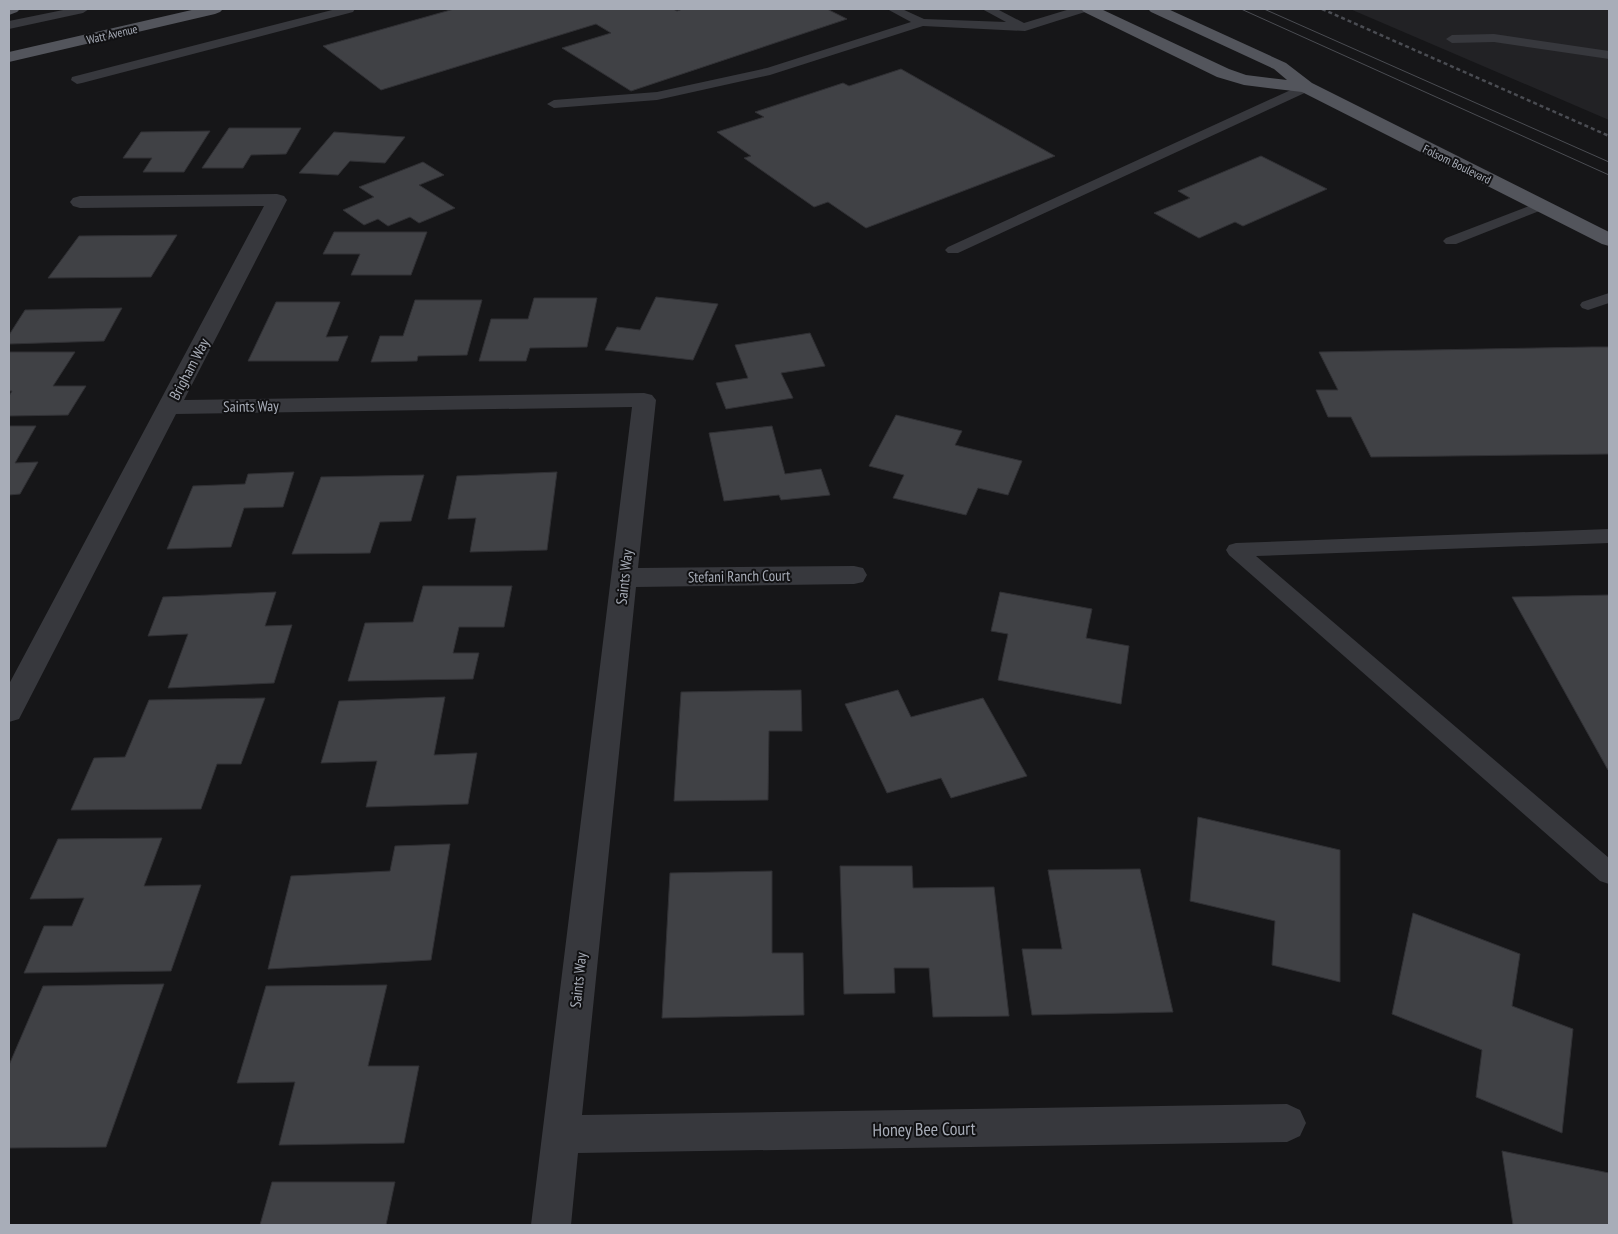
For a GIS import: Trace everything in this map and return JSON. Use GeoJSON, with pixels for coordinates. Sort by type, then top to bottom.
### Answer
{"type":"FeatureCollection","features":[{"type":"Feature","properties":{"kind":"main road","name":"Watt Avenue"},"geometry":{"type":"LineString","coordinates":[[9,57],[215,9]]}},
{"type":"Feature","properties":{"kind":"main road","name":"Folsom Boulevard"},"geometry":{"type":"LineString","coordinates":[[1089,9],[1223,73],[1244,80],[1306,87]]}},
{"type":"Feature","properties":{"kind":"main road","name":"Folsom Boulevard"},"geometry":{"type":"LineString","coordinates":[[1156,9],[1280,66],[1306,87],[1609,240]]}},
{"type":"Feature","properties":{"kind":"street","name":"Brigham Way"},"geometry":{"type":"LineString","coordinates":[[9,711],[277,200],[80,202]]}},
{"type":"Feature","properties":{"kind":"street","name":"Saints Way"},"geometry":{"type":"LineString","coordinates":[[169,407],[644,400],[551,1225]]}},
{"type":"Feature","properties":{"kind":"street","name":"Stefani Ranch Court"},"geometry":{"type":"LineString","coordinates":[[624,578],[854,575]]}},
{"type":"Feature","properties":{"kind":"street","name":"Honey Bee Court"},"geometry":{"type":"LineString","coordinates":[[561,1134],[1287,1123]]}},
{"type":"Feature","properties":{"kind":"lane"},"geometry":{"type":"LineString","coordinates":[[9,26],[82,9]]}},
{"type":"Feature","properties":{"kind":"lane"},"geometry":{"type":"LineString","coordinates":[[77,80],[349,9]]}},
{"type":"Feature","properties":{"kind":"lane"},"geometry":{"type":"LineString","coordinates":[[893,9],[922,22]]}},
{"type":"Feature","properties":{"kind":"lane"},"geometry":{"type":"LineString","coordinates":[[988,9],[1025,27]]}},
{"type":"Feature","properties":{"kind":"lane"},"geometry":{"type":"LineString","coordinates":[[554,104],[657,96],[760,73],[922,22],[1025,27],[1081,9]]}},
{"type":"Feature","properties":{"kind":"lane"},"geometry":{"type":"LineString","coordinates":[[1452,39],[1494,38],[1609,55]]}},
{"type":"Feature","properties":{"kind":"lane"},"geometry":{"type":"LineString","coordinates":[[953,250],[1306,87]]}},
{"type":"Feature","properties":{"kind":"lane"},"geometry":{"type":"LineString","coordinates":[[1452,241],[1542,206]]}},
{"type":"Feature","properties":{"kind":"lane"},"geometry":{"type":"LineString","coordinates":[[1588,305],[1609,298]]}},
{"type":"Feature","properties":{"kind":"lane"},"geometry":{"type":"LineString","coordinates":[[1609,536],[1236,550],[1609,873]]}},
{"type":"Feature","properties":{"kind":"shaded area"},"geometry":{"type":"Polygon","coordinates":[[[1350,9],[1609,9],[1609,120],[1350,9]]]}},
{"type":"Feature","properties":{"kind":"building"},"geometry":{"type":"Polygon","coordinates":[[[454,9],[673,9],[677,11],[683,9],[827,9],[847,19],[631,91],[562,48],[611,33],[596,24],[381,90],[323,46],[454,9]]]}},
{"type":"Feature","properties":{"kind":"building"},"geometry":{"type":"Polygon","coordinates":[[[901,69],[1055,156],[866,228],[828,202],[814,207],[744,158],[751,156],[717,132],[764,117],[755,112],[843,83],[849,86],[901,69]]]}},
{"type":"Feature","properties":{"kind":"building"},"geometry":{"type":"Polygon","coordinates":[[[229,128],[301,128],[286,154],[251,155],[243,168],[202,168],[229,128]]]}},
{"type":"Feature","properties":{"kind":"building"},"geometry":{"type":"Polygon","coordinates":[[[210,131],[184,172],[143,172],[152,158],[123,158],[141,132],[210,131]]]}},
{"type":"Feature","properties":{"kind":"building"},"geometry":{"type":"Polygon","coordinates":[[[334,132],[405,137],[385,163],[350,161],[338,175],[299,173],[334,132]]]}},
{"type":"Feature","properties":{"kind":"building"},"geometry":{"type":"Polygon","coordinates":[[[1261,156],[1327,189],[1243,226],[1235,222],[1199,238],[1154,213],[1190,198],[1178,191],[1261,156]]]}},
{"type":"Feature","properties":{"kind":"building"},"geometry":{"type":"Polygon","coordinates":[[[423,162],[444,175],[419,185],[455,208],[419,223],[410,217],[388,226],[378,219],[364,225],[343,210],[374,197],[359,187],[423,162]]]}},
{"type":"Feature","properties":{"kind":"building"},"geometry":{"type":"Polygon","coordinates":[[[334,232],[427,232],[411,275],[351,275],[360,254],[323,254],[334,232]]]}},
{"type":"Feature","properties":{"kind":"building"},"geometry":{"type":"Polygon","coordinates":[[[177,235],[151,277],[48,278],[79,236],[177,235]]]}},
{"type":"Feature","properties":{"kind":"building"},"geometry":{"type":"Polygon","coordinates":[[[656,297],[718,304],[693,360],[605,350],[617,327],[640,330],[656,297]]]}},
{"type":"Feature","properties":{"kind":"building"},"geometry":{"type":"Polygon","coordinates":[[[534,298],[597,298],[587,347],[530,348],[526,361],[479,361],[491,319],[528,319],[534,298]]]}},
{"type":"Feature","properties":{"kind":"building"},"geometry":{"type":"Polygon","coordinates":[[[415,300],[482,300],[467,355],[418,356],[417,361],[371,362],[380,336],[403,336],[415,300]]]}},
{"type":"Feature","properties":{"kind":"building"},"geometry":{"type":"Polygon","coordinates":[[[276,302],[340,302],[326,337],[348,336],[338,361],[248,361],[276,302]]]}},
{"type":"Feature","properties":{"kind":"building"},"geometry":{"type":"Polygon","coordinates":[[[122,308],[104,341],[9,344],[9,335],[25,310],[122,308]]]}},
{"type":"Feature","properties":{"kind":"building"},"geometry":{"type":"Polygon","coordinates":[[[810,333],[825,366],[781,373],[793,398],[726,409],[716,383],[748,378],[735,345],[810,333]]]}},
{"type":"Feature","properties":{"kind":"building"},"geometry":{"type":"Polygon","coordinates":[[[1609,347],[1609,454],[1371,457],[1351,417],[1328,417],[1316,390],[1338,390],[1319,352],[1609,347]]]}},
{"type":"Feature","properties":{"kind":"building"},"geometry":{"type":"Polygon","coordinates":[[[9,352],[75,352],[53,386],[86,386],[68,415],[9,416],[9,396],[12,391],[9,391],[9,352]]]}},
{"type":"Feature","properties":{"kind":"building"},"geometry":{"type":"Polygon","coordinates":[[[896,415],[962,431],[955,445],[1022,461],[1008,495],[978,488],[966,515],[893,498],[904,475],[869,466],[896,415]]]}},
{"type":"Feature","properties":{"kind":"building"},"geometry":{"type":"Polygon","coordinates":[[[9,426],[36,426],[15,463],[38,462],[20,494],[9,495],[9,426]]]}},
{"type":"Feature","properties":{"kind":"building"},"geometry":{"type":"Polygon","coordinates":[[[772,426],[785,474],[821,469],[830,495],[781,500],[779,495],[724,501],[709,433],[772,426]]]}},
{"type":"Feature","properties":{"kind":"building"},"geometry":{"type":"Polygon","coordinates":[[[294,472],[283,507],[244,508],[231,547],[167,549],[193,486],[245,484],[248,474],[294,472]]]}},
{"type":"Feature","properties":{"kind":"building"},"geometry":{"type":"Polygon","coordinates":[[[557,472],[547,550],[470,552],[476,518],[448,519],[457,476],[557,472]]]}},
{"type":"Feature","properties":{"kind":"building"},"geometry":{"type":"Polygon","coordinates":[[[424,475],[411,521],[380,522],[370,553],[292,554],[321,477],[424,475]]]}},
{"type":"Feature","properties":{"kind":"building"},"geometry":{"type":"Polygon","coordinates":[[[423,586],[512,586],[504,627],[459,627],[453,653],[479,653],[473,679],[348,681],[365,623],[413,622],[423,586]]]}},
{"type":"Feature","properties":{"kind":"building"},"geometry":{"type":"Polygon","coordinates":[[[276,592],[265,626],[292,625],[274,683],[168,688],[188,634],[148,636],[163,597],[276,592]]]}},
{"type":"Feature","properties":{"kind":"building"},"geometry":{"type":"Polygon","coordinates":[[[1000,592],[1092,609],[1086,638],[1129,646],[1121,704],[998,680],[1008,634],[991,631],[1000,592]]]}},
{"type":"Feature","properties":{"kind":"building"},"geometry":{"type":"Polygon","coordinates":[[[1609,595],[1609,770],[1608,770],[1512,597],[1609,595]]]}},
{"type":"Feature","properties":{"kind":"building"},"geometry":{"type":"Polygon","coordinates":[[[801,690],[802,731],[769,731],[768,800],[674,801],[681,692],[801,690]]]}},
{"type":"Feature","properties":{"kind":"building"},"geometry":{"type":"Polygon","coordinates":[[[898,690],[911,717],[983,698],[1027,776],[951,798],[941,778],[887,793],[845,704],[898,690]]]}},
{"type":"Feature","properties":{"kind":"building"},"geometry":{"type":"Polygon","coordinates":[[[445,697],[434,755],[477,753],[468,804],[366,807],[377,761],[321,763],[339,701],[445,697]]]}},
{"type":"Feature","properties":{"kind":"building"},"geometry":{"type":"Polygon","coordinates":[[[265,698],[241,764],[217,764],[201,809],[71,810],[94,758],[125,757],[149,700],[265,698]]]}},
{"type":"Feature","properties":{"kind":"building"},"geometry":{"type":"Polygon","coordinates":[[[1198,817],[1340,850],[1340,982],[1272,965],[1275,921],[1190,901],[1198,817]]]}},
{"type":"Feature","properties":{"kind":"building"},"geometry":{"type":"Polygon","coordinates":[[[162,838],[144,886],[201,885],[171,971],[24,973],[44,926],[72,926],[84,898],[30,899],[58,839],[162,838]]]}},
{"type":"Feature","properties":{"kind":"building"},"geometry":{"type":"Polygon","coordinates":[[[450,844],[431,960],[268,969],[291,876],[390,871],[395,846],[450,844]]]}},
{"type":"Feature","properties":{"kind":"building"},"geometry":{"type":"Polygon","coordinates":[[[840,866],[912,866],[913,888],[994,887],[1009,1016],[933,1017],[929,968],[894,968],[895,993],[844,994],[840,866]]]}},
{"type":"Feature","properties":{"kind":"building"},"geometry":{"type":"Polygon","coordinates":[[[1140,869],[1173,1012],[1032,1015],[1022,949],[1062,949],[1048,870],[1140,869]]]}},
{"type":"Feature","properties":{"kind":"building"},"geometry":{"type":"Polygon","coordinates":[[[772,871],[772,953],[803,953],[804,1015],[662,1018],[670,873],[772,871]]]}},
{"type":"Feature","properties":{"kind":"building"},"geometry":{"type":"Polygon","coordinates":[[[1413,913],[1520,954],[1512,1006],[1573,1029],[1562,1133],[1476,1097],[1482,1050],[1392,1014],[1413,913]]]}},
{"type":"Feature","properties":{"kind":"building"},"geometry":{"type":"Polygon","coordinates":[[[164,984],[106,1147],[9,1148],[9,1065],[43,986],[164,984]]]}},
{"type":"Feature","properties":{"kind":"building"},"geometry":{"type":"Polygon","coordinates":[[[387,985],[368,1066],[419,1066],[404,1143],[279,1145],[295,1082],[237,1083],[266,986],[387,985]]]}},
{"type":"Feature","properties":{"kind":"building"},"geometry":{"type":"Polygon","coordinates":[[[1502,1151],[1609,1173],[1609,1225],[1513,1225],[1502,1151]]]}},
{"type":"Feature","properties":{"kind":"building"},"geometry":{"type":"Polygon","coordinates":[[[272,1182],[395,1182],[386,1225],[260,1225],[272,1182]]]}},
{"type":"Feature","properties":{"kind":"tram line"},"geometry":{"type":"LineString","coordinates":[[1241,9],[1609,175]]}},
{"type":"Feature","properties":{"kind":"tram line"},"geometry":{"type":"LineString","coordinates":[[1264,9],[1609,162]]}},
{"type":"Feature","properties":{"kind":"railway"},"geometry":{"type":"LineString","coordinates":[[1322,9],[1609,136]]}}]}
